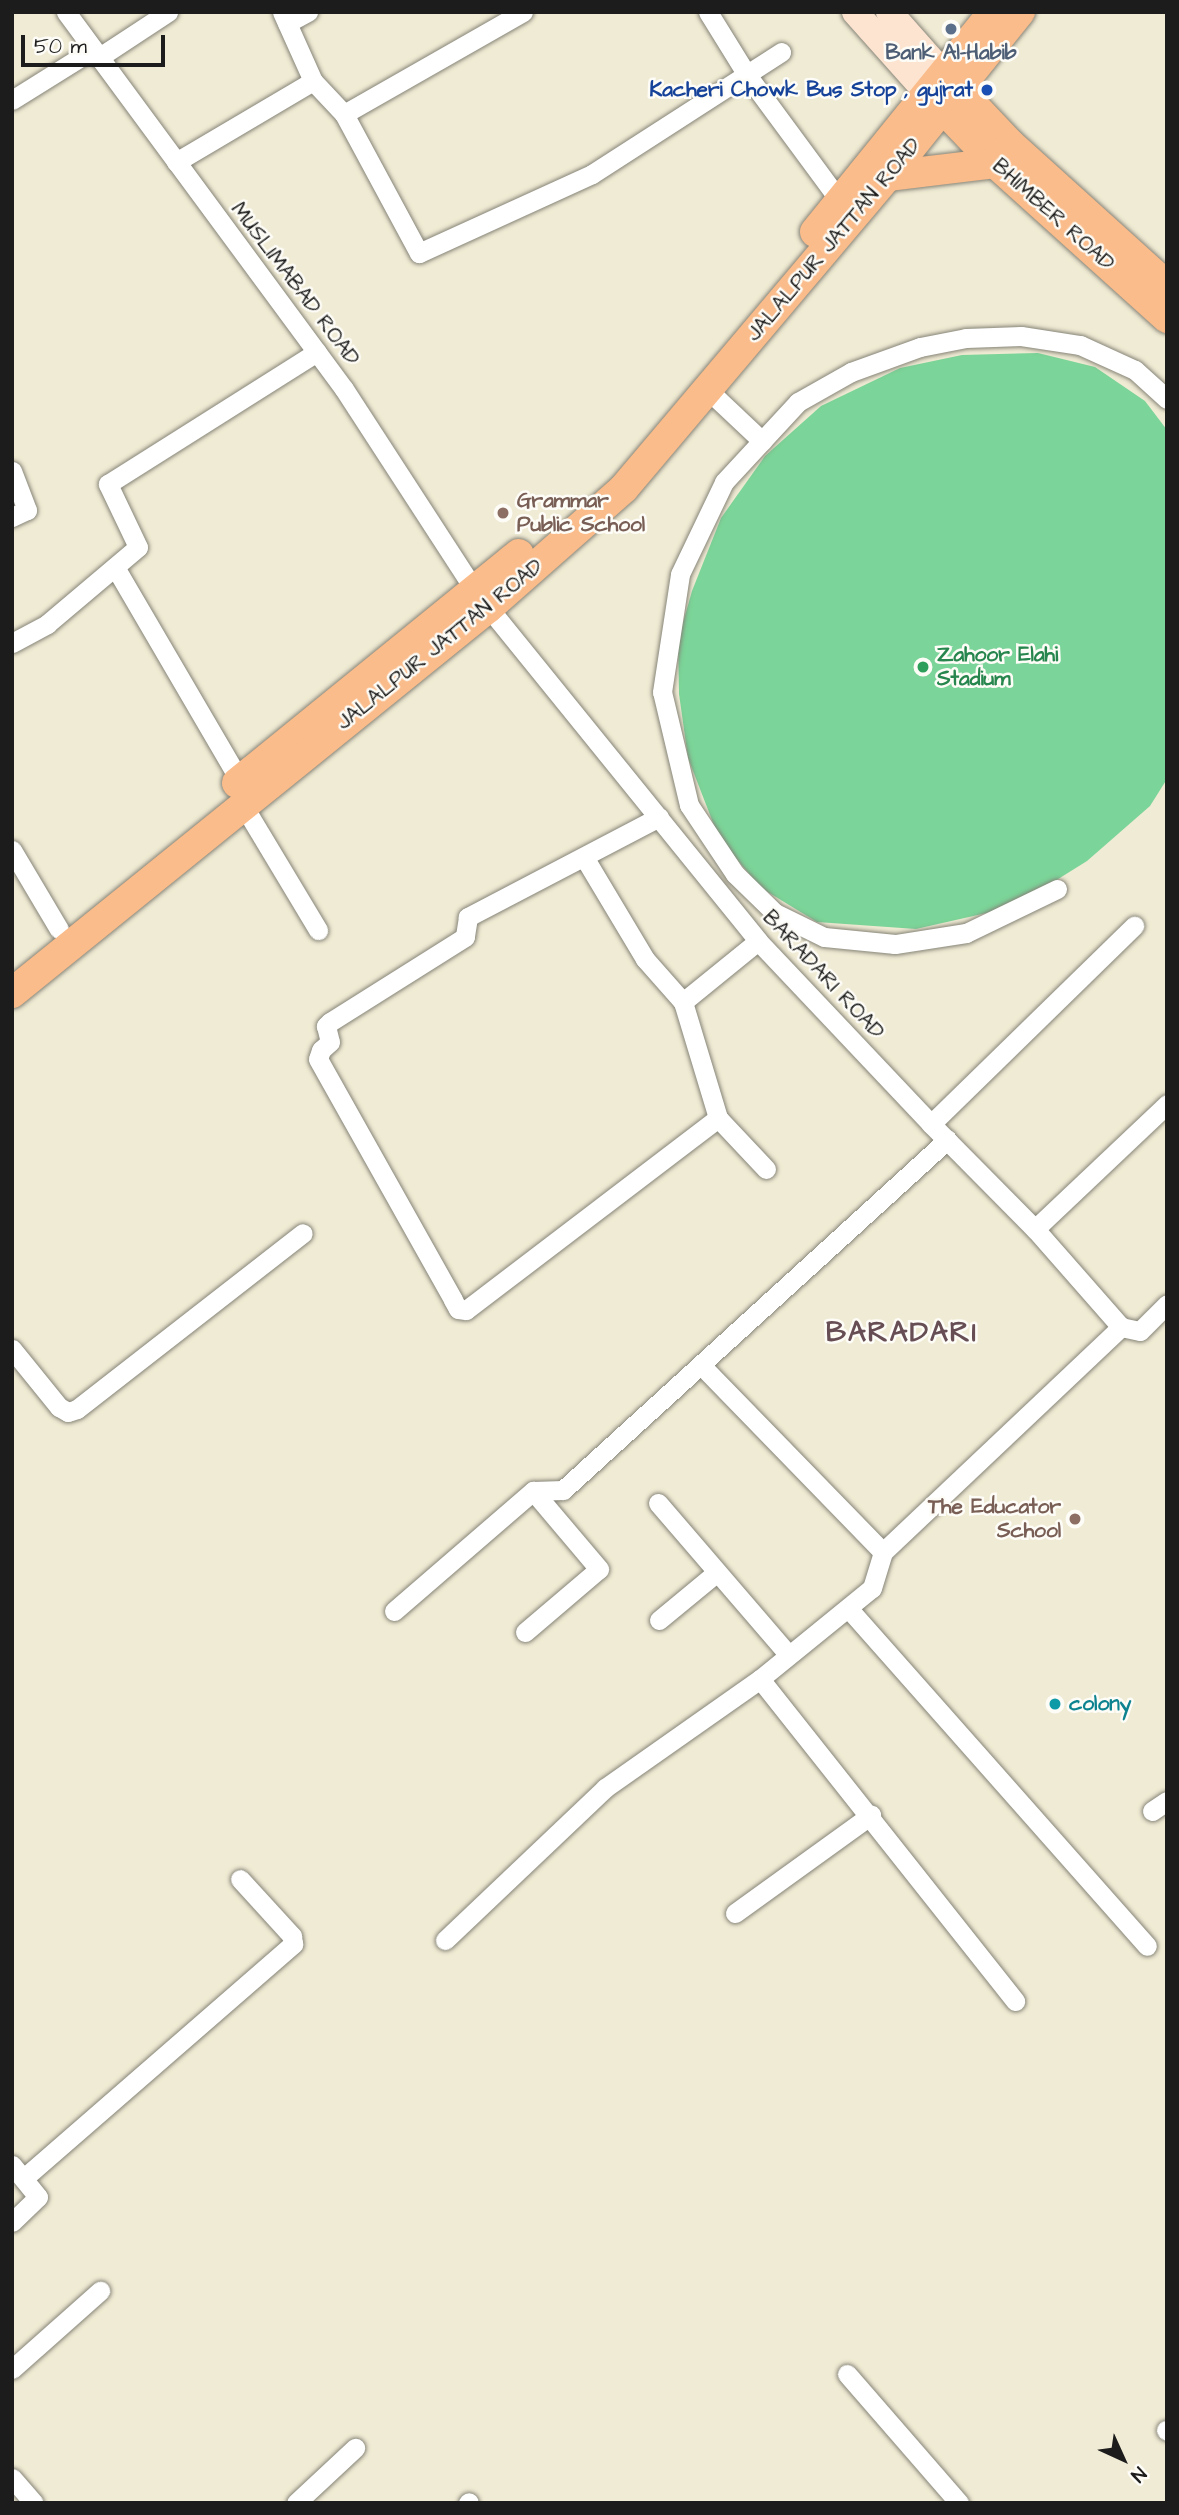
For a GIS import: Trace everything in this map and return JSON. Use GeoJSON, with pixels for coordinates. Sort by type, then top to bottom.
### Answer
{"type":"FeatureCollection","features":[{"type":"Feature","properties":{"kind":"main road"},"geometry":{"type":"LineString","coordinates":[[943,92],[993,12]]}},
{"type":"Feature","properties":{"kind":"main road"},"geometry":{"type":"LineString","coordinates":[[943,92],[1020,12]]}},
{"type":"Feature","properties":{"kind":"main road","name":"BHIMBER ROAD"},"geometry":{"type":"LineString","coordinates":[[943,92],[995,163],[1167,318]]}},
{"type":"Feature","properties":{"kind":"main road","name":"BHIMBER ROAD"},"geometry":{"type":"LineString","coordinates":[[943,92],[1010,144],[1167,286]]}},
{"type":"Feature","properties":{"kind":"main road","name":"JALALPUR JATTAN ROAD"},"geometry":{"type":"LineString","coordinates":[[12,993],[147,870],[481,599],[624,488],[709,391],[888,176],[943,92]]}},
{"type":"Feature","properties":{"kind":"main road","name":"JALALPUR JATTAN ROAD"},"geometry":{"type":"LineString","coordinates":[[481,599],[609,475],[685,389],[840,201],[943,92]]}},
{"type":"Feature","properties":{"kind":"main road"},"geometry":{"type":"LineString","coordinates":[[888,176],[995,163]]}},
{"type":"Feature","properties":{"kind":"main road","name":"JALALPUR JATTAN ROAD"},"geometry":{"type":"LineString","coordinates":[[12,967],[59,929],[147,870]]}},
{"type":"Feature","properties":{"kind":"street","name":"MUSLIMABAD ROAD"},"geometry":{"type":"LineString","coordinates":[[66,12],[317,352],[422,506],[481,599]]}},
{"type":"Feature","properties":{"kind":"street"},"geometry":{"type":"LineString","coordinates":[[12,100],[168,12]]}},
{"type":"Feature","properties":{"kind":"street"},"geometry":{"type":"LineString","coordinates":[[308,12],[285,18],[313,81],[344,114],[419,253],[592,174],[781,52]]}},
{"type":"Feature","properties":{"kind":"street"},"geometry":{"type":"LineString","coordinates":[[344,114],[523,12]]}},
{"type":"Feature","properties":{"kind":"street"},"geometry":{"type":"LineString","coordinates":[[708,12],[747,75],[840,201]]}},
{"type":"Feature","properties":{"kind":"street"},"geometry":{"type":"LineString","coordinates":[[855,12],[943,92]]}},
{"type":"Feature","properties":{"kind":"street"},"geometry":{"type":"LineString","coordinates":[[889,12],[943,92]]}},
{"type":"Feature","properties":{"kind":"street"},"geometry":{"type":"LineString","coordinates":[[176,162],[313,81]]}},
{"type":"Feature","properties":{"kind":"street"},"geometry":{"type":"LineString","coordinates":[[1058,889],[966,933],[895,944],[824,937],[775,914],[735,874],[689,805],[662,692],[680,574],[724,482],[798,402],[851,372],[919,347],[966,338],[1021,336],[1080,345],[1135,370],[1167,399]]}},
{"type":"Feature","properties":{"kind":"street"},"geometry":{"type":"LineString","coordinates":[[12,643],[47,624],[138,547],[108,485],[317,352]]}},
{"type":"Feature","properties":{"kind":"street"},"geometry":{"type":"LineString","coordinates":[[709,391],[762,441]]}},
{"type":"Feature","properties":{"kind":"street"},"geometry":{"type":"LineString","coordinates":[[12,471],[27,510],[12,517]]}},
{"type":"Feature","properties":{"kind":"street"},"geometry":{"type":"LineString","coordinates":[[115,567],[318,930]]}},
{"type":"Feature","properties":{"kind":"street","name":"BARADARI ROAD"},"geometry":{"type":"LineString","coordinates":[[481,599],[758,941],[930,1124],[1035,1229],[1121,1327]]}},
{"type":"Feature","properties":{"kind":"street"},"geometry":{"type":"LineString","coordinates":[[659,817],[468,917],[465,937],[330,1022],[326,1026],[330,1042],[321,1050],[318,1059],[458,1309],[466,1310],[718,1118]]}},
{"type":"Feature","properties":{"kind":"street"},"geometry":{"type":"LineString","coordinates":[[12,850],[59,929]]}},
{"type":"Feature","properties":{"kind":"street"},"geometry":{"type":"LineString","coordinates":[[584,857],[645,959],[683,1002],[718,1118],[766,1170]]}},
{"type":"Feature","properties":{"kind":"street"},"geometry":{"type":"LineString","coordinates":[[930,1124],[1134,926]]}},
{"type":"Feature","properties":{"kind":"street"},"geometry":{"type":"LineString","coordinates":[[683,1002],[758,941]]}},
{"type":"Feature","properties":{"kind":"street"},"geometry":{"type":"LineString","coordinates":[[1035,1229],[1167,1104]]}},
{"type":"Feature","properties":{"kind":"street"},"geometry":{"type":"LineString","coordinates":[[394,1612],[533,1491],[563,1490],[947,1140]]}},
{"type":"Feature","properties":{"kind":"street"},"geometry":{"type":"LineString","coordinates":[[12,1349],[59,1407],[68,1412],[77,1409],[303,1233]]}},
{"type":"Feature","properties":{"kind":"street"},"geometry":{"type":"LineString","coordinates":[[445,1940],[605,1788],[760,1679],[872,1588],[883,1552],[1121,1327],[1140,1331],[1167,1304]]}},
{"type":"Feature","properties":{"kind":"street"},"geometry":{"type":"LineString","coordinates":[[701,1365],[883,1552]]}},
{"type":"Feature","properties":{"kind":"street"},"geometry":{"type":"LineString","coordinates":[[525,1632],[599,1569],[533,1491]]}},
{"type":"Feature","properties":{"kind":"street"},"geometry":{"type":"LineString","coordinates":[[658,1503],[788,1654]]}},
{"type":"Feature","properties":{"kind":"street"},"geometry":{"type":"LineString","coordinates":[[659,1620],[716,1573]]}},
{"type":"Feature","properties":{"kind":"street"},"geometry":{"type":"LineString","coordinates":[[848,1608],[1147,1946]]}},
{"type":"Feature","properties":{"kind":"street"},"geometry":{"type":"LineString","coordinates":[[760,1679],[871,1815],[1015,2001]]}},
{"type":"Feature","properties":{"kind":"street"},"geometry":{"type":"LineString","coordinates":[[735,1913],[871,1815]]}},
{"type":"Feature","properties":{"kind":"street"},"geometry":{"type":"LineString","coordinates":[[12,2222],[38,2197],[18,2172],[293,1944],[292,1936],[240,1879]]}},
{"type":"Feature","properties":{"kind":"street"},"geometry":{"type":"LineString","coordinates":[[12,2369],[100,2291]]}},
{"type":"Feature","properties":{"kind":"street"},"geometry":{"type":"LineString","coordinates":[[847,2374],[959,2503]]}},
{"type":"Feature","properties":{"kind":"street"},"geometry":{"type":"LineString","coordinates":[[296,2503],[355,2448]]}},
{"type":"Feature","properties":{"kind":"street"},"geometry":{"type":"LineString","coordinates":[[12,2478],[34,2503]]}},
{"type":"Feature","properties":{"kind":"green space","name":"Zahoor Elahi Stadium"},"geometry":{"type":"Polygon","coordinates":[[[1038,353],[1095,367],[1145,401],[1167,430],[1167,779],[1150,806],[1087,861],[1013,907],[916,929],[817,922],[761,888],[719,838],[688,758],[679,694],[678,640],[692,591],[721,518],[765,456],[821,406],[900,368],[962,355],[1038,353]]]}},
{"type":"Feature","properties":{"kind":"place","name":"Bank Al-Habib"},"geometry":{"type":"Point","coordinates":[951,29]}},
{"type":"Feature","properties":{"kind":"place","name":"Kacheri Chowk Bus Stop , gujrat"},"geometry":{"type":"Point","coordinates":[987,90]}},
{"type":"Feature","properties":{"kind":"place","name":"Grammar Public School"},"geometry":{"type":"Point","coordinates":[503,513]}},
{"type":"Feature","properties":{"kind":"place","name":"Zahoor Elahi Stadium"},"geometry":{"type":"Point","coordinates":[923,667]}},
{"type":"Feature","properties":{"kind":"place","name":"The Educator School"},"geometry":{"type":"Point","coordinates":[1075,1519]}},
{"type":"Feature","properties":{"kind":"place","name":"colony"},"geometry":{"type":"Point","coordinates":[1055,1704]}},
{"type":"Feature","properties":{"kind":"district","name":"BARADARI"},"geometry":{"type":"Point","coordinates":[902,1333]}}]}
